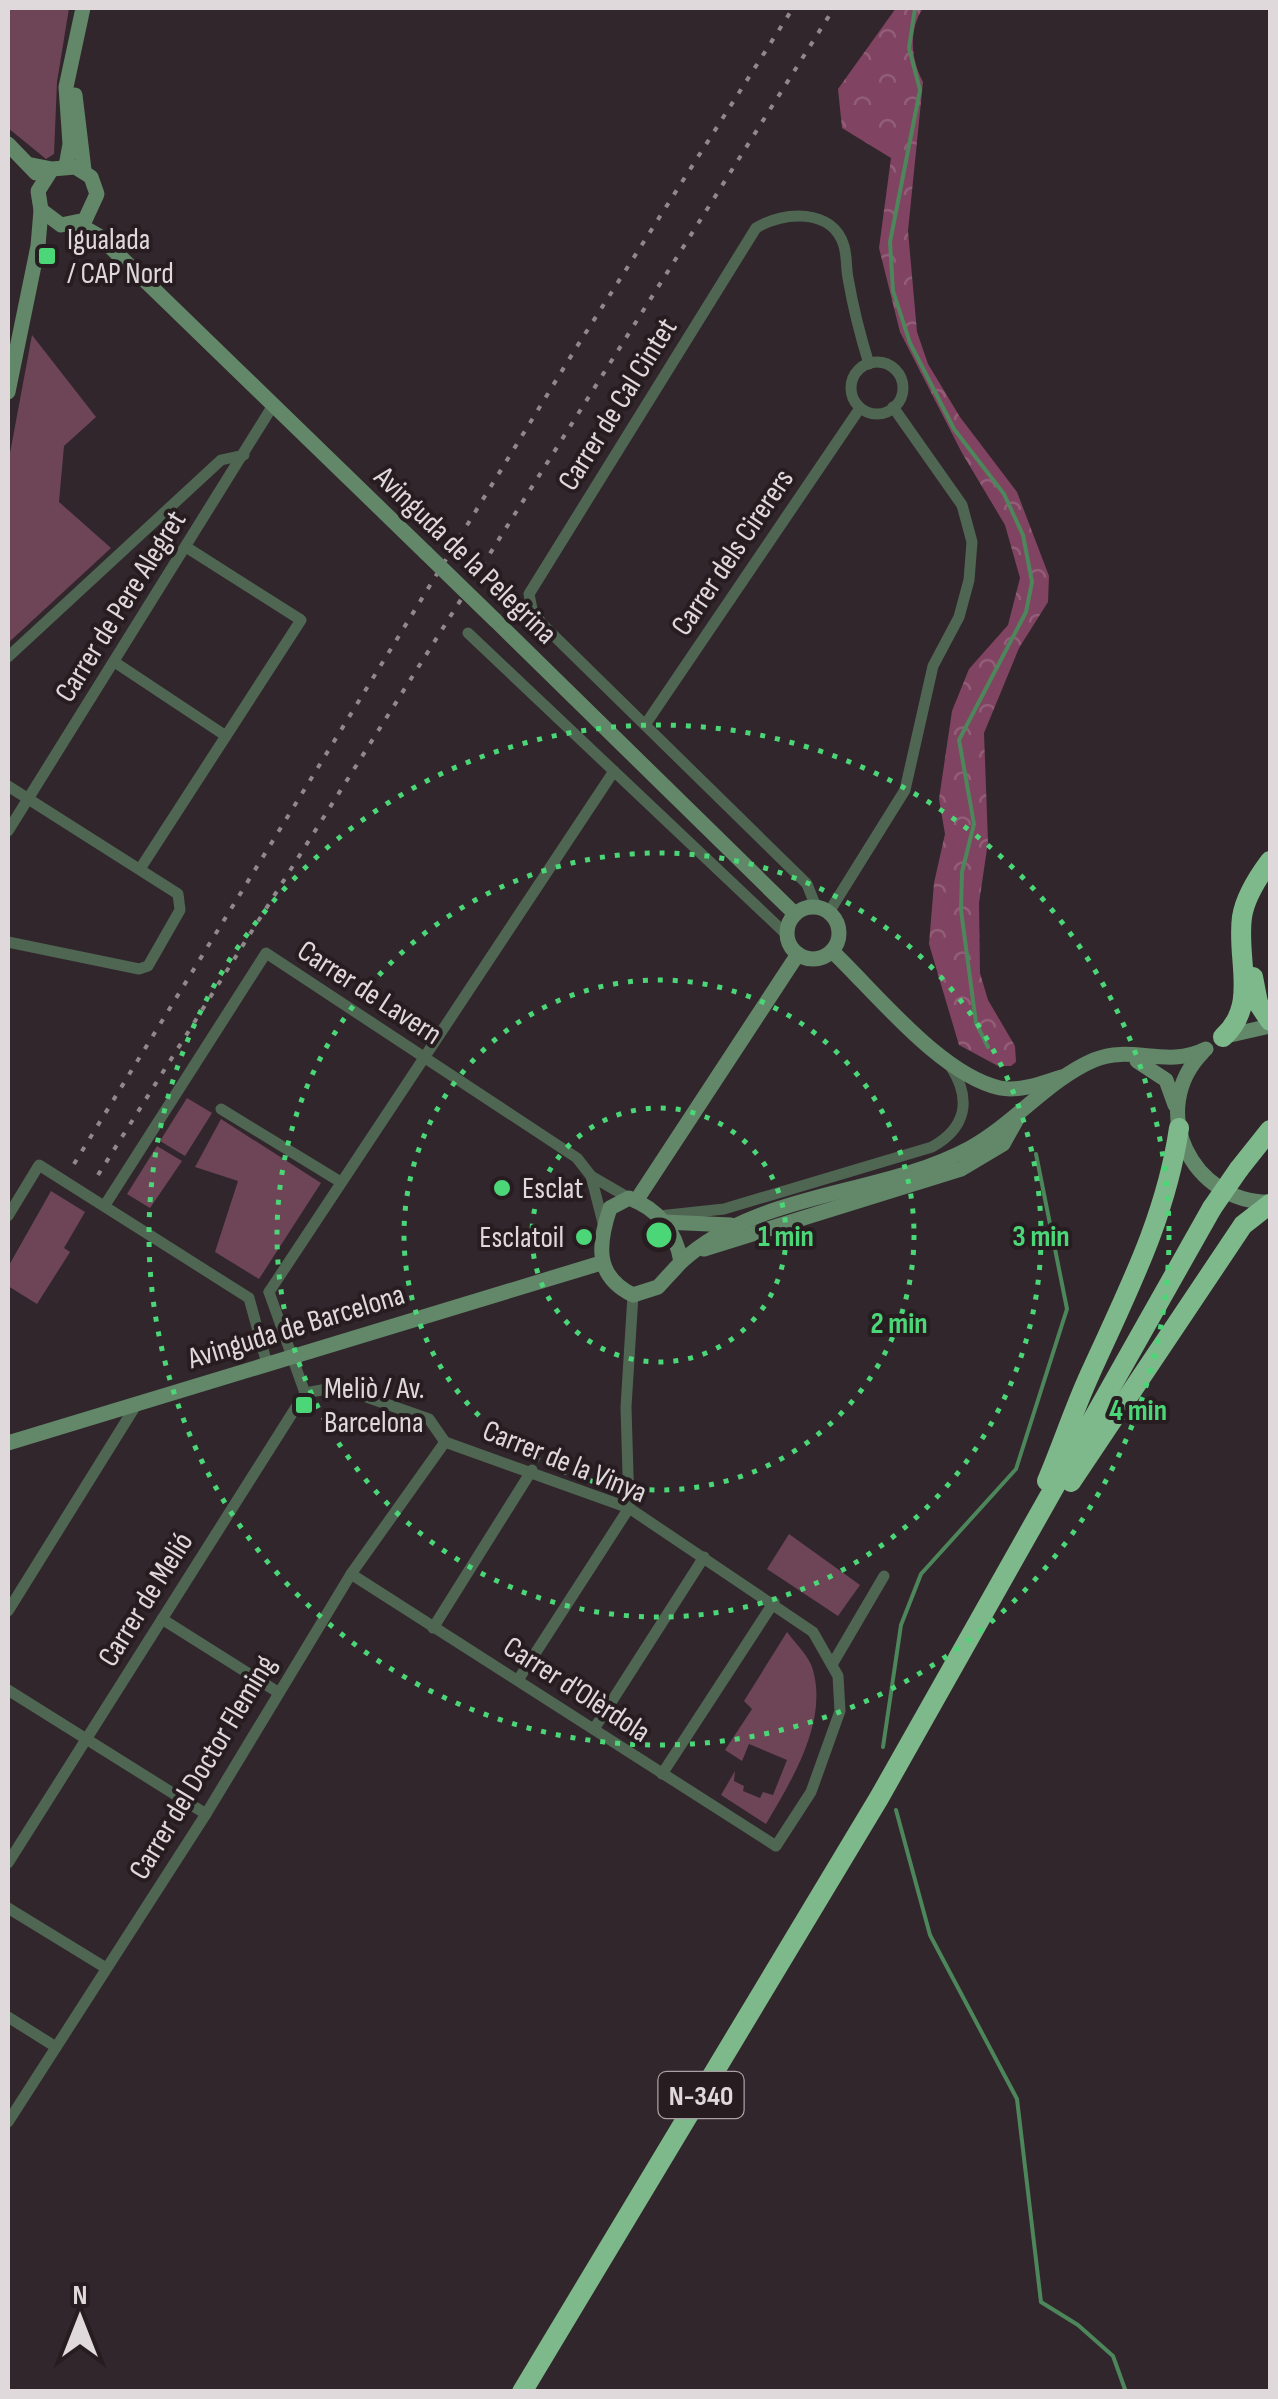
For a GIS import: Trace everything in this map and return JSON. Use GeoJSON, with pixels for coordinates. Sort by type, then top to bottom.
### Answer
{"type":"FeatureCollection","features":[{"type":"Feature","properties":{"kind":"highway"},"geometry":{"type":"LineString","coordinates":[[1215,1043],[1238,1022],[1244,1003],[1241,936],[1246,903],[1270,862]]}},
{"type":"Feature","properties":{"kind":"highway"},"geometry":{"type":"LineString","coordinates":[[1270,882],[1258,911],[1252,961],[1258,1002],[1270,1024]]}},
{"type":"Feature","properties":{"kind":"highway"},"geometry":{"type":"LineString","coordinates":[[992,1600],[1138,1276],[1164,1202],[1178,1123]]}},
{"type":"Feature","properties":{"kind":"highway","name":"N-340"},"geometry":{"type":"LineString","coordinates":[[522,2392],[972,1635],[1212,1208],[1270,1130]]}},
{"type":"Feature","properties":{"kind":"highway"},"geometry":{"type":"LineString","coordinates":[[992,1600],[1244,1225],[1270,1203]]}},
{"type":"Feature","properties":{"kind":"street"},"geometry":{"type":"LineString","coordinates":[[40,182],[59,168],[70,144],[66,86],[83,8]]}},
{"type":"Feature","properties":{"kind":"street","name":"Avinguda de la Pelegrina"},"geometry":{"type":"LineString","coordinates":[[74,57],[84,170],[96,185],[92,213],[99,236]]}},
{"type":"Feature","properties":{"kind":"street"},"geometry":{"type":"LineString","coordinates":[[8,144],[32,165],[40,182],[41,210],[38,246],[8,392]]}},
{"type":"Feature","properties":{"kind":"street"},"geometry":{"type":"LineString","coordinates":[[32,165],[84,170]]}},
{"type":"Feature","properties":{"kind":"street"},"geometry":{"type":"LineString","coordinates":[[38,246],[53,222],[41,210]]}},
{"type":"Feature","properties":{"kind":"street"},"geometry":{"type":"LineString","coordinates":[[78,224],[92,213]]}},
{"type":"Feature","properties":{"kind":"street","name":"Carrer de Cal Cintet"},"geometry":{"type":"LineString","coordinates":[[532,609],[534,583],[756,228],[776,216],[797,214],[824,224],[844,244],[855,318],[868,364]]}},
{"type":"Feature","properties":{"kind":"street","name":"Avinguda de la Pelegrina"},"geometry":{"type":"LineString","coordinates":[[53,222],[78,224],[99,236],[795,914]]}},
{"type":"Feature","properties":{"kind":"street"},"geometry":{"type":"LineString","coordinates":[[880,362],[898,373],[902,391],[893,407],[881,413],[860,408],[854,400],[852,379],[868,364],[880,362]]}},
{"type":"Feature","properties":{"kind":"street","name":"Carrer de Pere Alegret"},"geometry":{"type":"LineString","coordinates":[[8,831],[272,407]]}},
{"type":"Feature","properties":{"kind":"street"},"geometry":{"type":"LineString","coordinates":[[822,909],[839,931],[832,951],[820,958],[798,954],[786,934],[795,914],[822,909],[906,790],[933,666],[959,617],[969,580],[972,542],[962,506],[893,407]]}},
{"type":"Feature","properties":{"kind":"street","name":"Carrer dels Cirerers"},"geometry":{"type":"LineString","coordinates":[[646,725],[860,408]]}},
{"type":"Feature","properties":{"kind":"street"},"geometry":{"type":"LineString","coordinates":[[8,658],[220,460],[244,455]]}},
{"type":"Feature","properties":{"kind":"street"},"geometry":{"type":"LineString","coordinates":[[140,869],[301,620],[186,547]]}},
{"type":"Feature","properties":{"kind":"street","name":"Avinguda de la Pelegrina"},"geometry":{"type":"LineString","coordinates":[[532,609],[808,884],[822,909]]}},
{"type":"Feature","properties":{"kind":"street","name":"Avinguda de la Pelegrina"},"geometry":{"type":"LineString","coordinates":[[468,633],[786,934]]}},
{"type":"Feature","properties":{"kind":"street"},"geometry":{"type":"LineString","coordinates":[[116,663],[226,736]]}},
{"type":"Feature","properties":{"kind":"street"},"geometry":{"type":"LineString","coordinates":[[248,1298],[269,1292],[338,1181],[614,771]]}},
{"type":"Feature","properties":{"kind":"street"},"geometry":{"type":"LineString","coordinates":[[8,786],[178,894],[180,910],[148,966],[139,969],[8,942]]}},
{"type":"Feature","properties":{"kind":"street"},"geometry":{"type":"LineString","coordinates":[[832,951],[946,1059],[976,1080],[1005,1089],[1037,1085],[1075,1073]]}},
{"type":"Feature","properties":{"kind":"street","name":"Carrer de Lavern"},"geometry":{"type":"LineString","coordinates":[[105,1205],[266,953],[577,1158],[591,1176],[632,1199]]}},
{"type":"Feature","properties":{"kind":"street"},"geometry":{"type":"LineString","coordinates":[[798,954],[632,1199],[610,1208],[604,1226],[601,1263],[612,1282],[633,1294],[658,1287],[683,1260],[736,1224],[947,1159],[1019,1115],[1092,1061],[1119,1056],[1181,1060],[1240,1030],[1270,1024]]}},
{"type":"Feature","properties":{"kind":"street"},"geometry":{"type":"LineString","coordinates":[[1178,1123],[1182,1085],[1215,1043]]}},
{"type":"Feature","properties":{"kind":"street"},"geometry":{"type":"LineString","coordinates":[[1119,1056],[1137,1060],[1166,1080],[1187,1154],[1207,1180],[1234,1196],[1270,1203]]}},
{"type":"Feature","properties":{"kind":"street"},"geometry":{"type":"LineString","coordinates":[[661,1219],[724,1209],[946,1139],[958,1129],[965,1101],[946,1059]]}},
{"type":"Feature","properties":{"kind":"street"},"geometry":{"type":"LineString","coordinates":[[221,1109],[338,1181]]}},
{"type":"Feature","properties":{"kind":"street"},"geometry":{"type":"LineString","coordinates":[[683,1260],[962,1169],[1002,1144],[1019,1115]]}},
{"type":"Feature","properties":{"kind":"street"},"geometry":{"type":"LineString","coordinates":[[8,1216],[39,1165],[248,1298],[268,1364]]}},
{"type":"Feature","properties":{"kind":"street"},"geometry":{"type":"LineString","coordinates":[[591,1176],[604,1226]]}},
{"type":"Feature","properties":{"kind":"street"},"geometry":{"type":"LineString","coordinates":[[632,1199],[661,1219],[678,1244],[683,1260]]}},
{"type":"Feature","properties":{"kind":"street"},"geometry":{"type":"LineString","coordinates":[[661,1219],[736,1224]]}},
{"type":"Feature","properties":{"kind":"street","name":"Avinguda de Barcelona"},"geometry":{"type":"LineString","coordinates":[[8,1443],[601,1263]]}},
{"type":"Feature","properties":{"kind":"street"},"geometry":{"type":"LineString","coordinates":[[269,1292],[305,1393]]}},
{"type":"Feature","properties":{"kind":"street"},"geometry":{"type":"LineString","coordinates":[[518,1680],[629,1508],[626,1407],[633,1294]]}},
{"type":"Feature","properties":{"kind":"street","name":"Carrer de la Vinya"},"geometry":{"type":"LineString","coordinates":[[305,1393],[338,1387],[428,1419],[445,1442],[532,1470],[629,1508],[774,1602],[812,1632],[833,1663]]}},
{"type":"Feature","properties":{"kind":"street","name":"Carrer de Melió"},"geometry":{"type":"LineString","coordinates":[[8,1863],[305,1393]]}},
{"type":"Feature","properties":{"kind":"street"},"geometry":{"type":"LineString","coordinates":[[8,1611],[138,1402]]}},
{"type":"Feature","properties":{"kind":"street","name":"Carrer del Doctor Fleming"},"geometry":{"type":"LineString","coordinates":[[8,2122],[206,1814],[276,1691],[351,1574],[445,1442]]}},
{"type":"Feature","properties":{"kind":"street"},"geometry":{"type":"LineString","coordinates":[[434,1628],[532,1470]]}},
{"type":"Feature","properties":{"kind":"street"},"geometry":{"type":"LineString","coordinates":[[594,1729],[704,1557]]}},
{"type":"Feature","properties":{"kind":"street","name":"Carrer d'Olèrdola"},"geometry":{"type":"LineString","coordinates":[[351,1574],[776,1846],[812,1792],[840,1711],[833,1663]]}},
{"type":"Feature","properties":{"kind":"street"},"geometry":{"type":"LineString","coordinates":[[833,1663],[884,1576]]}},
{"type":"Feature","properties":{"kind":"street"},"geometry":{"type":"LineString","coordinates":[[662,1774],[774,1602]]}},
{"type":"Feature","properties":{"kind":"street"},"geometry":{"type":"LineString","coordinates":[[162,1619],[276,1691]]}},
{"type":"Feature","properties":{"kind":"street"},"geometry":{"type":"LineString","coordinates":[[8,1690],[206,1814]]}},
{"type":"Feature","properties":{"kind":"street"},"geometry":{"type":"LineString","coordinates":[[8,1908],[106,1968]]}},
{"type":"Feature","properties":{"kind":"street"},"geometry":{"type":"LineString","coordinates":[[8,2016],[56,2046]]}},
{"type":"Feature","properties":{"kind":"shaded area"},"geometry":{"type":"Polygon","coordinates":[[[8,8],[69,8],[57,82],[54,154],[46,159],[8,128],[8,8]]]}},
{"type":"Feature","properties":{"kind":"shaded area"},"geometry":{"type":"Polygon","coordinates":[[[32,335],[96,417],[64,446],[59,502],[111,548],[8,643],[8,464],[32,335]]]}},
{"type":"Feature","properties":{"kind":"shaded area"},"geometry":{"type":"Polygon","coordinates":[[[187,1098],[212,1113],[185,1156],[160,1141],[187,1098]]]}},
{"type":"Feature","properties":{"kind":"shaded area"},"geometry":{"type":"Polygon","coordinates":[[[221,1119],[321,1183],[259,1279],[215,1252],[238,1181],[195,1167],[221,1119]]]}},
{"type":"Feature","properties":{"kind":"shaded area"},"geometry":{"type":"Polygon","coordinates":[[[157,1146],[182,1161],[150,1208],[127,1194],[157,1146]]]}},
{"type":"Feature","properties":{"kind":"shaded area"},"geometry":{"type":"Polygon","coordinates":[[[51,1191],[85,1212],[64,1248],[70,1252],[37,1304],[8,1286],[8,1267],[51,1191]]]}},
{"type":"Feature","properties":{"kind":"shaded area"},"geometry":{"type":"Polygon","coordinates":[[[789,1534],[860,1585],[838,1616],[767,1569],[789,1534]]]}},
{"type":"Feature","properties":{"kind":"shaded area"},"geometry":{"type":"Polygon","coordinates":[[[787,1632],[811,1665],[816,1710],[804,1751],[766,1824],[721,1795],[735,1771],[734,1781],[744,1786],[743,1791],[760,1798],[763,1792],[773,1795],[787,1760],[749,1744],[742,1761],[725,1750],[752,1709],[744,1701],[787,1632]]]}},
{"type":"Feature","properties":{"kind":"green space"},"geometry":{"type":"Polygon","coordinates":[[[896,8],[923,8],[913,35],[914,55],[923,82],[908,231],[917,332],[928,364],[960,417],[1017,492],[1049,576],[1048,602],[1019,648],[984,733],[988,842],[979,903],[980,973],[988,1000],[1015,1046],[1016,1062],[1011,1066],[998,1066],[959,1045],[929,944],[934,883],[945,834],[939,799],[952,711],[969,669],[1008,625],[1020,578],[1005,525],[962,453],[900,332],[879,248],[891,158],[842,128],[838,89],[896,8]]]}},
{"type":"Feature","properties":{"kind":"waterway"},"geometry":{"type":"LineString","coordinates":[[915,8],[909,48],[920,90],[890,242],[893,291],[910,343],[954,429],[1004,494],[1023,535],[1032,582],[1026,612],[959,740],[974,824],[962,872],[961,910],[976,1023],[988,1047]]}},
{"type":"Feature","properties":{"kind":"waterway"},"geometry":{"type":"LineString","coordinates":[[883,1747],[901,1625],[921,1574],[1016,1469],[1067,1309],[1036,1154]]}},
{"type":"Feature","properties":{"kind":"waterway"},"geometry":{"type":"LineString","coordinates":[[896,1810],[930,1935],[1017,2099],[1041,2302],[1078,2325],[1113,2356],[1126,2392]]}},
{"type":"Feature","properties":{"kind":"railway"},"geometry":{"type":"LineString","coordinates":[[74,1164],[576,348],[793,8]]}},
{"type":"Feature","properties":{"kind":"railway"},"geometry":{"type":"LineString","coordinates":[[98,1175],[834,8]]}},
{"type":"Feature","properties":{"kind":"place","name":"Igualada / CAP Nord"},"geometry":{"type":"Point","coordinates":[47,256]}},
{"type":"Feature","properties":{"kind":"place","name":"Esclat"},"geometry":{"type":"Point","coordinates":[502,1188]}},
{"type":"Feature","properties":{"kind":"place","name":"Esclatoil"},"geometry":{"type":"Point","coordinates":[584,1237]}},
{"type":"Feature","properties":{"kind":"place","name":"Meliò / Av. Barcelona"},"geometry":{"type":"Point","coordinates":[304,1405]}}]}
